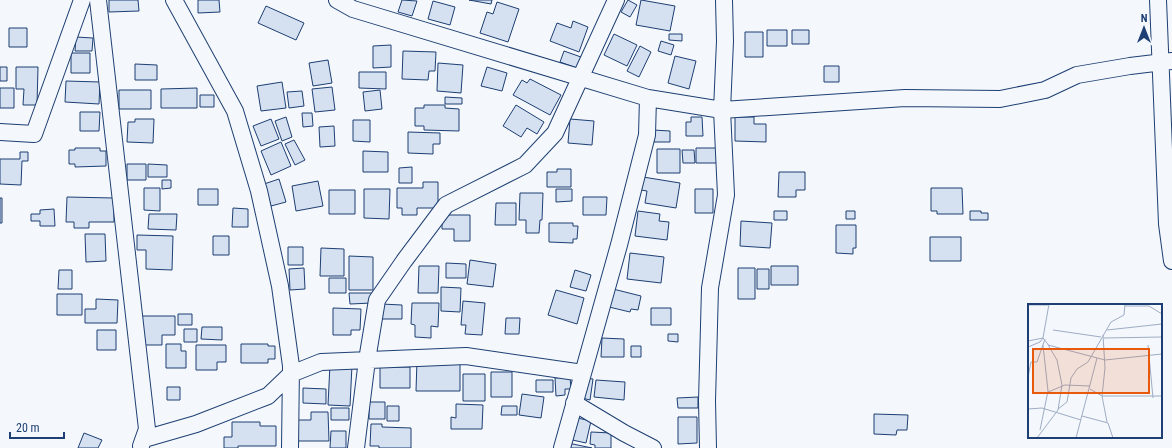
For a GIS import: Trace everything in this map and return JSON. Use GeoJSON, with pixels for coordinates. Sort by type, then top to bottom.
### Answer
{"type":"FeatureCollection","features":[{"type":"Feature","properties":{"kind":"street"},"geometry":{"type":"LineString","coordinates":[[0,132],[34,134],[82,0]]}},
{"type":"Feature","properties":{"kind":"street"},"geometry":{"type":"LineString","coordinates":[[98,0],[147,429],[142,443]]}},
{"type":"Feature","properties":{"kind":"street"},"geometry":{"type":"LineString","coordinates":[[174,0],[235,111],[259,191],[280,286],[291,374],[290,448]]}},
{"type":"Feature","properties":{"kind":"street"},"geometry":{"type":"LineString","coordinates":[[337,0],[353,9],[648,98],[722,110],[905,98],[1000,99],[1045,90],[1077,75],[1166,62]]}},
{"type":"Feature","properties":{"kind":"street"},"geometry":{"type":"LineString","coordinates":[[356,448],[367,360],[377,300],[408,254],[446,205],[525,165],[555,133],[616,0]]}},
{"type":"Feature","properties":{"kind":"street"},"geometry":{"type":"LineString","coordinates":[[708,448],[707,401],[710,288],[726,195],[722,110],[725,41],[724,0]]}},
{"type":"Feature","properties":{"kind":"street"},"geometry":{"type":"LineString","coordinates":[[1158,0],[1166,62],[1167,224],[1172,261]]}},
{"type":"Feature","properties":{"kind":"street"},"geometry":{"type":"LineString","coordinates":[[562,448],[620,245],[646,135],[648,98]]}},
{"type":"Feature","properties":{"kind":"street"},"geometry":{"type":"LineString","coordinates":[[142,443],[268,396],[291,374],[321,362],[466,356],[583,373]]}},
{"type":"Feature","properties":{"kind":"street"},"geometry":{"type":"LineString","coordinates":[[574,404],[653,448]]}},
{"type":"Feature","properties":{"kind":"building"},"geometry":{"type":"Polygon","coordinates":[[[109,0],[138,0],[139,11],[109,12],[109,0]]]}},
{"type":"Feature","properties":{"kind":"building"},"geometry":{"type":"Polygon","coordinates":[[[198,0],[219,0],[220,12],[198,13],[198,0]]]}},
{"type":"Feature","properties":{"kind":"building"},"geometry":{"type":"Polygon","coordinates":[[[402,0],[417,1],[412,16],[398,12],[402,0]]]}},
{"type":"Feature","properties":{"kind":"building"},"geometry":{"type":"Polygon","coordinates":[[[469,0],[492,0],[491,4],[469,0]]]}},
{"type":"Feature","properties":{"kind":"building"},"geometry":{"type":"Polygon","coordinates":[[[628,0],[637,5],[630,17],[621,12],[628,0]]]}},
{"type":"Feature","properties":{"kind":"building"},"geometry":{"type":"Polygon","coordinates":[[[641,0],[675,6],[670,31],[636,25],[641,0]]]}},
{"type":"Feature","properties":{"kind":"building"},"geometry":{"type":"Polygon","coordinates":[[[433,1],[455,7],[450,25],[428,19],[433,1]]]}},
{"type":"Feature","properties":{"kind":"building"},"geometry":{"type":"Polygon","coordinates":[[[497,2],[519,9],[508,42],[480,33],[487,12],[493,14],[497,2]]]}},
{"type":"Feature","properties":{"kind":"building"},"geometry":{"type":"Polygon","coordinates":[[[266,6],[304,23],[296,40],[258,23],[266,6]]]}},
{"type":"Feature","properties":{"kind":"building"},"geometry":{"type":"Polygon","coordinates":[[[573,21],[588,27],[579,52],[550,41],[557,23],[571,28],[573,21]]]}},
{"type":"Feature","properties":{"kind":"building"},"geometry":{"type":"Polygon","coordinates":[[[9,28],[27,28],[27,47],[9,47],[9,28]]]}},
{"type":"Feature","properties":{"kind":"building"},"geometry":{"type":"Polygon","coordinates":[[[767,30],[787,30],[787,46],[767,46],[767,30]]]}},
{"type":"Feature","properties":{"kind":"building"},"geometry":{"type":"Polygon","coordinates":[[[792,30],[809,30],[809,44],[792,44],[792,30]]]}},
{"type":"Feature","properties":{"kind":"building"},"geometry":{"type":"Polygon","coordinates":[[[745,32],[763,32],[763,57],[745,57],[745,32]]]}},
{"type":"Feature","properties":{"kind":"building"},"geometry":{"type":"Polygon","coordinates":[[[614,34],[637,45],[627,66],[604,55],[614,34]]]}},
{"type":"Feature","properties":{"kind":"building"},"geometry":{"type":"Polygon","coordinates":[[[669,34],[682,34],[682,41],[669,40],[669,34]]]}},
{"type":"Feature","properties":{"kind":"building"},"geometry":{"type":"Polygon","coordinates":[[[76,37],[93,38],[92,51],[75,51],[76,37]]]}},
{"type":"Feature","properties":{"kind":"building"},"geometry":{"type":"Polygon","coordinates":[[[661,41],[674,45],[671,55],[658,51],[661,41]]]}},
{"type":"Feature","properties":{"kind":"building"},"geometry":{"type":"Polygon","coordinates":[[[391,45],[391,67],[373,68],[373,46],[391,45]]]}},
{"type":"Feature","properties":{"kind":"building"},"geometry":{"type":"Polygon","coordinates":[[[640,46],[651,52],[639,77],[627,71],[640,46]]]}},
{"type":"Feature","properties":{"kind":"building"},"geometry":{"type":"Polygon","coordinates":[[[403,51],[436,52],[435,71],[429,71],[428,80],[402,79],[403,51]]]}},
{"type":"Feature","properties":{"kind":"building"},"geometry":{"type":"Polygon","coordinates":[[[564,51],[581,57],[577,68],[560,62],[564,51]]]}},
{"type":"Feature","properties":{"kind":"building"},"geometry":{"type":"Polygon","coordinates":[[[71,53],[90,53],[90,73],[71,73],[71,53]]]}},
{"type":"Feature","properties":{"kind":"building"},"geometry":{"type":"Polygon","coordinates":[[[675,56],[696,61],[689,89],[668,83],[675,56]]]}},
{"type":"Feature","properties":{"kind":"building"},"geometry":{"type":"Polygon","coordinates":[[[328,60],[332,83],[313,86],[309,63],[328,60]]]}},
{"type":"Feature","properties":{"kind":"building"},"geometry":{"type":"Polygon","coordinates":[[[438,63],[463,65],[461,93],[437,91],[438,63]]]}},
{"type":"Feature","properties":{"kind":"building"},"geometry":{"type":"Polygon","coordinates":[[[135,64],[157,65],[157,80],[135,80],[135,64]]]}},
{"type":"Feature","properties":{"kind":"building"},"geometry":{"type":"Polygon","coordinates":[[[824,66],[839,66],[839,82],[824,82],[824,66]]]}},
{"type":"Feature","properties":{"kind":"building"},"geometry":{"type":"Polygon","coordinates":[[[0,67],[7,67],[7,81],[0,81],[0,67]]]}},
{"type":"Feature","properties":{"kind":"building"},"geometry":{"type":"Polygon","coordinates":[[[16,67],[38,67],[37,105],[23,105],[24,89],[16,89],[16,67]]]}},
{"type":"Feature","properties":{"kind":"building"},"geometry":{"type":"Polygon","coordinates":[[[487,67],[507,73],[502,91],[481,86],[487,67]]]}},
{"type":"Feature","properties":{"kind":"building"},"geometry":{"type":"Polygon","coordinates":[[[359,72],[386,72],[386,89],[359,88],[359,72]]]}},
{"type":"Feature","properties":{"kind":"building"},"geometry":{"type":"Polygon","coordinates":[[[530,79],[561,95],[550,115],[513,95],[522,80],[527,83],[530,79]]]}},
{"type":"Feature","properties":{"kind":"building"},"geometry":{"type":"Polygon","coordinates":[[[66,81],[100,82],[99,104],[65,102],[66,81]]]}},
{"type":"Feature","properties":{"kind":"building"},"geometry":{"type":"Polygon","coordinates":[[[282,82],[286,108],[261,111],[257,86],[282,82]]]}},
{"type":"Feature","properties":{"kind":"building"},"geometry":{"type":"Polygon","coordinates":[[[332,87],[335,110],[315,112],[312,89],[332,87]]]}},
{"type":"Feature","properties":{"kind":"building"},"geometry":{"type":"Polygon","coordinates":[[[0,88],[14,88],[14,108],[0,108],[0,88]]]}},
{"type":"Feature","properties":{"kind":"building"},"geometry":{"type":"Polygon","coordinates":[[[197,88],[197,108],[161,108],[161,89],[197,88]]]}},
{"type":"Feature","properties":{"kind":"building"},"geometry":{"type":"Polygon","coordinates":[[[119,90],[151,90],[151,109],[119,109],[119,90]]]}},
{"type":"Feature","properties":{"kind":"building"},"geometry":{"type":"Polygon","coordinates":[[[380,90],[382,109],[365,111],[363,92],[380,90]]]}},
{"type":"Feature","properties":{"kind":"building"},"geometry":{"type":"Polygon","coordinates":[[[302,91],[304,106],[289,108],[287,92],[302,91]]]}},
{"type":"Feature","properties":{"kind":"building"},"geometry":{"type":"Polygon","coordinates":[[[200,95],[214,95],[214,107],[200,107],[200,95]]]}},
{"type":"Feature","properties":{"kind":"building"},"geometry":{"type":"Polygon","coordinates":[[[445,97],[462,98],[462,104],[445,104],[445,97]]]}},
{"type":"Feature","properties":{"kind":"building"},"geometry":{"type":"Polygon","coordinates":[[[424,105],[445,105],[445,108],[459,109],[459,131],[424,130],[424,126],[415,126],[415,108],[424,108],[424,105]]]}},
{"type":"Feature","properties":{"kind":"building"},"geometry":{"type":"Polygon","coordinates":[[[516,105],[544,122],[537,134],[527,128],[521,137],[503,126],[516,105]]]}},
{"type":"Feature","properties":{"kind":"building"},"geometry":{"type":"Polygon","coordinates":[[[80,112],[100,112],[99,131],[80,131],[80,112]]]}},
{"type":"Feature","properties":{"kind":"building"},"geometry":{"type":"Polygon","coordinates":[[[302,113],[312,113],[313,126],[303,127],[302,113]]]}},
{"type":"Feature","properties":{"kind":"building"},"geometry":{"type":"Polygon","coordinates":[[[286,117],[292,137],[282,141],[275,121],[286,117]]]}},
{"type":"Feature","properties":{"kind":"building"},"geometry":{"type":"Polygon","coordinates":[[[691,117],[702,117],[703,136],[686,136],[686,122],[691,122],[691,117]]]}},
{"type":"Feature","properties":{"kind":"building"},"geometry":{"type":"Polygon","coordinates":[[[735,117],[754,117],[754,124],[766,124],[766,142],[735,141],[735,117]]]}},
{"type":"Feature","properties":{"kind":"building"},"geometry":{"type":"Polygon","coordinates":[[[135,119],[154,119],[153,143],[127,142],[128,122],[135,122],[135,119]]]}},
{"type":"Feature","properties":{"kind":"building"},"geometry":{"type":"Polygon","coordinates":[[[271,119],[279,139],[261,146],[253,126],[271,119]]]}},
{"type":"Feature","properties":{"kind":"building"},"geometry":{"type":"Polygon","coordinates":[[[570,119],[594,121],[592,145],[568,143],[570,119]]]}},
{"type":"Feature","properties":{"kind":"building"},"geometry":{"type":"Polygon","coordinates":[[[353,120],[370,120],[370,142],[353,141],[353,120]]]}},
{"type":"Feature","properties":{"kind":"building"},"geometry":{"type":"Polygon","coordinates":[[[334,126],[335,146],[320,147],[319,127],[334,126]]]}},
{"type":"Feature","properties":{"kind":"building"},"geometry":{"type":"Polygon","coordinates":[[[653,130],[670,131],[670,142],[653,142],[653,130]]]}},
{"type":"Feature","properties":{"kind":"building"},"geometry":{"type":"Polygon","coordinates":[[[408,132],[440,133],[440,144],[433,144],[433,154],[408,153],[408,132]]]}},
{"type":"Feature","properties":{"kind":"building"},"geometry":{"type":"Polygon","coordinates":[[[294,140],[305,160],[295,165],[285,144],[294,140]]]}},
{"type":"Feature","properties":{"kind":"building"},"geometry":{"type":"Polygon","coordinates":[[[281,142],[291,166],[271,175],[261,151],[281,142]]]}},
{"type":"Feature","properties":{"kind":"building"},"geometry":{"type":"Polygon","coordinates":[[[75,148],[100,148],[100,151],[106,151],[106,166],[75,167],[75,164],[69,164],[69,150],[75,150],[75,148]]]}},
{"type":"Feature","properties":{"kind":"building"},"geometry":{"type":"Polygon","coordinates":[[[696,148],[718,148],[718,163],[696,163],[696,148]]]}},
{"type":"Feature","properties":{"kind":"building"},"geometry":{"type":"Polygon","coordinates":[[[657,149],[680,149],[680,173],[657,173],[657,149]]]}},
{"type":"Feature","properties":{"kind":"building"},"geometry":{"type":"Polygon","coordinates":[[[682,150],[694,150],[695,163],[683,163],[682,150]]]}},
{"type":"Feature","properties":{"kind":"building"},"geometry":{"type":"Polygon","coordinates":[[[363,151],[388,152],[388,172],[363,172],[363,151]]]}},
{"type":"Feature","properties":{"kind":"building"},"geometry":{"type":"Polygon","coordinates":[[[20,152],[28,152],[28,161],[22,161],[21,185],[0,184],[0,159],[20,159],[20,152]]]}},
{"type":"Feature","properties":{"kind":"building"},"geometry":{"type":"Polygon","coordinates":[[[127,164],[146,164],[146,180],[127,180],[127,164]]]}},
{"type":"Feature","properties":{"kind":"building"},"geometry":{"type":"Polygon","coordinates":[[[148,164],[167,165],[167,177],[148,177],[148,164]]]}},
{"type":"Feature","properties":{"kind":"building"},"geometry":{"type":"Polygon","coordinates":[[[412,167],[412,183],[399,183],[399,168],[412,167]]]}},
{"type":"Feature","properties":{"kind":"building"},"geometry":{"type":"Polygon","coordinates":[[[557,169],[571,169],[571,187],[547,187],[547,172],[557,172],[557,169]]]}},
{"type":"Feature","properties":{"kind":"building"},"geometry":{"type":"Polygon","coordinates":[[[779,172],[805,172],[805,190],[796,190],[796,197],[778,197],[779,172]]]}},
{"type":"Feature","properties":{"kind":"building"},"geometry":{"type":"Polygon","coordinates":[[[643,177],[680,183],[676,208],[645,203],[647,191],[641,190],[643,177]]]}},
{"type":"Feature","properties":{"kind":"building"},"geometry":{"type":"Polygon","coordinates":[[[279,179],[286,202],[271,206],[264,184],[279,179]]]}},
{"type":"Feature","properties":{"kind":"building"},"geometry":{"type":"Polygon","coordinates":[[[162,180],[171,180],[171,188],[162,189],[162,180]]]}},
{"type":"Feature","properties":{"kind":"building"},"geometry":{"type":"Polygon","coordinates":[[[318,181],[323,206],[296,211],[292,186],[318,181]]]}},
{"type":"Feature","properties":{"kind":"building"},"geometry":{"type":"Polygon","coordinates":[[[423,182],[438,182],[438,208],[417,208],[417,215],[402,215],[402,208],[397,208],[397,188],[423,188],[423,182]]]}},
{"type":"Feature","properties":{"kind":"building"},"geometry":{"type":"Polygon","coordinates":[[[144,188],[160,188],[160,211],[144,210],[144,188]]]}},
{"type":"Feature","properties":{"kind":"building"},"geometry":{"type":"Polygon","coordinates":[[[931,188],[962,188],[963,214],[937,214],[937,211],[931,211],[931,188]]]}},
{"type":"Feature","properties":{"kind":"building"},"geometry":{"type":"Polygon","coordinates":[[[198,189],[218,189],[218,205],[198,205],[198,189]]]}},
{"type":"Feature","properties":{"kind":"building"},"geometry":{"type":"Polygon","coordinates":[[[364,189],[390,189],[389,219],[364,218],[364,189]]]}},
{"type":"Feature","properties":{"kind":"building"},"geometry":{"type":"Polygon","coordinates":[[[556,189],[572,189],[572,201],[556,202],[556,189]]]}},
{"type":"Feature","properties":{"kind":"building"},"geometry":{"type":"Polygon","coordinates":[[[695,189],[713,189],[713,213],[695,213],[695,189]]]}},
{"type":"Feature","properties":{"kind":"building"},"geometry":{"type":"Polygon","coordinates":[[[329,190],[355,190],[355,214],[329,214],[329,190]]]}},
{"type":"Feature","properties":{"kind":"building"},"geometry":{"type":"Polygon","coordinates":[[[520,193],[543,193],[542,220],[540,220],[539,233],[526,233],[526,220],[519,220],[520,193]]]}},
{"type":"Feature","properties":{"kind":"building"},"geometry":{"type":"Polygon","coordinates":[[[67,197],[114,198],[114,222],[89,222],[89,228],[74,228],[74,222],[66,222],[67,197]]]}},
{"type":"Feature","properties":{"kind":"building"},"geometry":{"type":"Polygon","coordinates":[[[583,197],[607,197],[606,215],[583,215],[583,197]]]}},
{"type":"Feature","properties":{"kind":"building"},"geometry":{"type":"Polygon","coordinates":[[[0,198],[2,198],[2,223],[0,223],[0,198]]]}},
{"type":"Feature","properties":{"kind":"building"},"geometry":{"type":"Polygon","coordinates":[[[496,203],[516,203],[516,225],[495,225],[496,203]]]}},
{"type":"Feature","properties":{"kind":"building"},"geometry":{"type":"Polygon","coordinates":[[[233,208],[248,209],[248,227],[232,227],[233,208]]]}},
{"type":"Feature","properties":{"kind":"building"},"geometry":{"type":"Polygon","coordinates":[[[54,209],[55,226],[40,226],[40,221],[31,221],[31,214],[40,214],[40,210],[54,209]]]}},
{"type":"Feature","properties":{"kind":"building"},"geometry":{"type":"Polygon","coordinates":[[[638,211],[660,214],[659,221],[669,222],[667,240],[635,236],[638,211]]]}},
{"type":"Feature","properties":{"kind":"building"},"geometry":{"type":"Polygon","coordinates":[[[774,211],[787,211],[787,220],[774,220],[774,211]]]}},
{"type":"Feature","properties":{"kind":"building"},"geometry":{"type":"Polygon","coordinates":[[[846,211],[855,211],[855,219],[846,219],[846,211]]]}},
{"type":"Feature","properties":{"kind":"building"},"geometry":{"type":"Polygon","coordinates":[[[970,211],[981,211],[981,213],[988,213],[988,220],[970,220],[970,211]]]}},
{"type":"Feature","properties":{"kind":"building"},"geometry":{"type":"Polygon","coordinates":[[[149,214],[177,214],[176,230],[148,229],[149,214]]]}},
{"type":"Feature","properties":{"kind":"building"},"geometry":{"type":"Polygon","coordinates":[[[442,215],[470,215],[470,241],[454,241],[454,229],[442,229],[442,215]]]}},
{"type":"Feature","properties":{"kind":"building"},"geometry":{"type":"Polygon","coordinates":[[[741,221],[772,223],[770,248],[740,246],[741,221]]]}},
{"type":"Feature","properties":{"kind":"building"},"geometry":{"type":"Polygon","coordinates":[[[549,223],[573,223],[573,226],[578,226],[577,239],[573,239],[573,243],[549,242],[549,223]]]}},
{"type":"Feature","properties":{"kind":"building"},"geometry":{"type":"Polygon","coordinates":[[[836,225],[856,225],[856,248],[853,248],[853,254],[836,253],[836,225]]]}},
{"type":"Feature","properties":{"kind":"building"},"geometry":{"type":"Polygon","coordinates":[[[85,234],[105,234],[106,261],[86,262],[85,234]]]}},
{"type":"Feature","properties":{"kind":"building"},"geometry":{"type":"Polygon","coordinates":[[[137,235],[173,236],[172,270],[146,269],[146,250],[137,250],[137,235]]]}},
{"type":"Feature","properties":{"kind":"building"},"geometry":{"type":"Polygon","coordinates":[[[213,236],[229,236],[229,255],[213,255],[213,236]]]}},
{"type":"Feature","properties":{"kind":"building"},"geometry":{"type":"Polygon","coordinates":[[[930,237],[961,237],[961,261],[930,261],[930,237]]]}},
{"type":"Feature","properties":{"kind":"building"},"geometry":{"type":"Polygon","coordinates":[[[288,247],[303,247],[303,265],[288,265],[288,247]]]}},
{"type":"Feature","properties":{"kind":"building"},"geometry":{"type":"Polygon","coordinates":[[[321,248],[344,249],[344,276],[320,276],[321,248]]]}},
{"type":"Feature","properties":{"kind":"building"},"geometry":{"type":"Polygon","coordinates":[[[630,253],[664,257],[661,283],[627,279],[630,253]]]}},
{"type":"Feature","properties":{"kind":"building"},"geometry":{"type":"Polygon","coordinates":[[[349,256],[373,257],[373,290],[349,290],[349,256]]]}},
{"type":"Feature","properties":{"kind":"building"},"geometry":{"type":"Polygon","coordinates":[[[470,260],[496,264],[493,287],[467,284],[470,260]]]}},
{"type":"Feature","properties":{"kind":"building"},"geometry":{"type":"Polygon","coordinates":[[[446,263],[466,264],[466,278],[446,278],[446,263]]]}},
{"type":"Feature","properties":{"kind":"building"},"geometry":{"type":"Polygon","coordinates":[[[419,266],[439,266],[438,293],[418,293],[419,266]]]}},
{"type":"Feature","properties":{"kind":"building"},"geometry":{"type":"Polygon","coordinates":[[[771,266],[798,266],[798,285],[771,285],[771,266]]]}},
{"type":"Feature","properties":{"kind":"building"},"geometry":{"type":"Polygon","coordinates":[[[304,268],[305,289],[290,290],[289,269],[304,268]]]}},
{"type":"Feature","properties":{"kind":"building"},"geometry":{"type":"Polygon","coordinates":[[[738,268],[755,268],[755,299],[738,299],[738,268]]]}},
{"type":"Feature","properties":{"kind":"building"},"geometry":{"type":"Polygon","coordinates":[[[757,269],[769,269],[769,289],[757,289],[757,269]]]}},
{"type":"Feature","properties":{"kind":"building"},"geometry":{"type":"Polygon","coordinates":[[[59,270],[72,270],[72,289],[58,289],[59,270]]]}},
{"type":"Feature","properties":{"kind":"building"},"geometry":{"type":"Polygon","coordinates":[[[575,270],[591,275],[586,291],[570,287],[575,270]]]}},
{"type":"Feature","properties":{"kind":"building"},"geometry":{"type":"Polygon","coordinates":[[[329,278],[346,278],[346,293],[329,293],[329,278]]]}},
{"type":"Feature","properties":{"kind":"building"},"geometry":{"type":"Polygon","coordinates":[[[441,287],[461,288],[460,312],[441,311],[441,287]]]}},
{"type":"Feature","properties":{"kind":"building"},"geometry":{"type":"Polygon","coordinates":[[[613,289],[641,296],[638,310],[631,309],[630,312],[609,307],[613,289]]]}},
{"type":"Feature","properties":{"kind":"building"},"geometry":{"type":"Polygon","coordinates":[[[556,290],[584,298],[577,324],[548,315],[556,290]]]}},
{"type":"Feature","properties":{"kind":"building"},"geometry":{"type":"Polygon","coordinates":[[[349,293],[372,293],[372,303],[350,304],[349,293]]]}},
{"type":"Feature","properties":{"kind":"building"},"geometry":{"type":"Polygon","coordinates":[[[57,294],[82,294],[82,315],[57,315],[57,294]]]}},
{"type":"Feature","properties":{"kind":"building"},"geometry":{"type":"Polygon","coordinates":[[[96,299],[118,300],[117,323],[85,323],[85,309],[96,309],[96,299]]]}},
{"type":"Feature","properties":{"kind":"building"},"geometry":{"type":"Polygon","coordinates":[[[463,301],[485,303],[482,335],[465,334],[466,325],[461,325],[463,301]]]}},
{"type":"Feature","properties":{"kind":"building"},"geometry":{"type":"Polygon","coordinates":[[[412,303],[439,303],[438,327],[431,326],[431,338],[415,337],[415,325],[411,324],[412,303]]]}},
{"type":"Feature","properties":{"kind":"building"},"geometry":{"type":"Polygon","coordinates":[[[381,304],[402,305],[402,319],[381,319],[381,304]]]}},
{"type":"Feature","properties":{"kind":"building"},"geometry":{"type":"Polygon","coordinates":[[[333,308],[361,309],[360,330],[351,330],[351,335],[333,335],[333,308]]]}},
{"type":"Feature","properties":{"kind":"building"},"geometry":{"type":"Polygon","coordinates":[[[651,308],[671,308],[671,325],[651,325],[651,308]]]}},
{"type":"Feature","properties":{"kind":"building"},"geometry":{"type":"Polygon","coordinates":[[[178,314],[192,314],[192,325],[178,325],[178,314]]]}},
{"type":"Feature","properties":{"kind":"building"},"geometry":{"type":"Polygon","coordinates":[[[142,316],[175,316],[175,335],[162,335],[162,345],[141,345],[142,316]]]}},
{"type":"Feature","properties":{"kind":"building"},"geometry":{"type":"Polygon","coordinates":[[[506,318],[520,318],[519,334],[505,334],[506,318]]]}},
{"type":"Feature","properties":{"kind":"building"},"geometry":{"type":"Polygon","coordinates":[[[202,327],[222,327],[222,340],[201,339],[202,327]]]}},
{"type":"Feature","properties":{"kind":"building"},"geometry":{"type":"Polygon","coordinates":[[[184,329],[197,329],[197,342],[184,342],[184,329]]]}},
{"type":"Feature","properties":{"kind":"building"},"geometry":{"type":"Polygon","coordinates":[[[97,330],[116,330],[116,350],[97,350],[97,330]]]}},
{"type":"Feature","properties":{"kind":"building"},"geometry":{"type":"Polygon","coordinates":[[[668,334],[678,334],[678,342],[668,341],[668,334]]]}},
{"type":"Feature","properties":{"kind":"building"},"geometry":{"type":"Polygon","coordinates":[[[602,338],[624,339],[624,357],[601,357],[602,338]]]}},
{"type":"Feature","properties":{"kind":"building"},"geometry":{"type":"Polygon","coordinates":[[[166,344],[181,344],[181,351],[186,351],[186,368],[166,368],[166,344]]]}},
{"type":"Feature","properties":{"kind":"building"},"geometry":{"type":"Polygon","coordinates":[[[241,344],[268,344],[268,346],[275,346],[275,359],[268,359],[268,363],[241,363],[241,344]]]}},
{"type":"Feature","properties":{"kind":"building"},"geometry":{"type":"Polygon","coordinates":[[[196,345],[226,345],[226,362],[217,362],[217,370],[196,370],[196,345]]]}},
{"type":"Feature","properties":{"kind":"building"},"geometry":{"type":"Polygon","coordinates":[[[631,346],[641,346],[641,357],[631,357],[631,346]]]}},
{"type":"Feature","properties":{"kind":"building"},"geometry":{"type":"Polygon","coordinates":[[[417,360],[460,360],[460,391],[416,391],[417,360]]]}},
{"type":"Feature","properties":{"kind":"building"},"geometry":{"type":"Polygon","coordinates":[[[330,364],[352,365],[350,406],[328,405],[330,364]]]}},
{"type":"Feature","properties":{"kind":"building"},"geometry":{"type":"Polygon","coordinates":[[[380,367],[410,367],[410,388],[380,388],[380,367]]]}},
{"type":"Feature","properties":{"kind":"building"},"geometry":{"type":"Polygon","coordinates":[[[491,372],[512,372],[512,397],[491,397],[491,372]]]}},
{"type":"Feature","properties":{"kind":"building"},"geometry":{"type":"Polygon","coordinates":[[[463,374],[485,374],[485,401],[463,401],[463,374]]]}},
{"type":"Feature","properties":{"kind":"building"},"geometry":{"type":"Polygon","coordinates":[[[570,377],[571,389],[565,389],[565,395],[556,396],[555,378],[570,377]]]}},
{"type":"Feature","properties":{"kind":"building"},"geometry":{"type":"Polygon","coordinates":[[[585,378],[593,379],[590,400],[582,398],[585,378]]]}},
{"type":"Feature","properties":{"kind":"building"},"geometry":{"type":"Polygon","coordinates":[[[536,380],[553,380],[553,392],[536,392],[536,380]]]}},
{"type":"Feature","properties":{"kind":"building"},"geometry":{"type":"Polygon","coordinates":[[[596,380],[625,382],[624,400],[594,397],[596,380]]]}},
{"type":"Feature","properties":{"kind":"building"},"geometry":{"type":"Polygon","coordinates":[[[167,387],[180,387],[180,400],[167,400],[167,387]]]}},
{"type":"Feature","properties":{"kind":"building"},"geometry":{"type":"Polygon","coordinates":[[[303,388],[326,389],[326,404],[303,403],[303,388]]]}},
{"type":"Feature","properties":{"kind":"building"},"geometry":{"type":"Polygon","coordinates":[[[522,394],[544,397],[541,418],[519,415],[522,394]]]}},
{"type":"Feature","properties":{"kind":"building"},"geometry":{"type":"Polygon","coordinates":[[[698,397],[698,408],[678,408],[677,398],[698,397]]]}},
{"type":"Feature","properties":{"kind":"building"},"geometry":{"type":"Polygon","coordinates":[[[369,402],[385,402],[385,419],[369,419],[369,402]]]}},
{"type":"Feature","properties":{"kind":"building"},"geometry":{"type":"Polygon","coordinates":[[[456,404],[483,405],[482,429],[451,429],[451,417],[456,418],[456,404]]]}},
{"type":"Feature","properties":{"kind":"building"},"geometry":{"type":"Polygon","coordinates":[[[387,406],[399,406],[399,421],[387,421],[387,406]]]}},
{"type":"Feature","properties":{"kind":"building"},"geometry":{"type":"Polygon","coordinates":[[[502,406],[517,406],[517,415],[501,415],[502,406]]]}},
{"type":"Feature","properties":{"kind":"building"},"geometry":{"type":"Polygon","coordinates":[[[331,408],[349,408],[349,420],[331,420],[331,408]]]}},
{"type":"Feature","properties":{"kind":"building"},"geometry":{"type":"Polygon","coordinates":[[[311,412],[328,412],[329,441],[297,441],[297,420],[311,420],[311,412]]]}},
{"type":"Feature","properties":{"kind":"building"},"geometry":{"type":"Polygon","coordinates":[[[874,414],[908,415],[907,430],[897,430],[896,435],[874,434],[874,414]]]}},
{"type":"Feature","properties":{"kind":"building"},"geometry":{"type":"Polygon","coordinates":[[[573,417],[591,421],[586,443],[568,439],[573,417]]]}},
{"type":"Feature","properties":{"kind":"building"},"geometry":{"type":"Polygon","coordinates":[[[678,417],[697,417],[697,443],[678,444],[678,417]]]}},
{"type":"Feature","properties":{"kind":"building"},"geometry":{"type":"Polygon","coordinates":[[[232,422],[260,422],[260,426],[276,426],[276,446],[238,446],[238,448],[224,448],[224,437],[232,437],[232,422]]]}},
{"type":"Feature","properties":{"kind":"building"},"geometry":{"type":"Polygon","coordinates":[[[371,424],[382,424],[382,427],[411,428],[411,448],[379,448],[379,446],[370,446],[371,424]]]}},
{"type":"Feature","properties":{"kind":"building"},"geometry":{"type":"Polygon","coordinates":[[[331,431],[346,431],[346,448],[330,448],[331,431]]]}},
{"type":"Feature","properties":{"kind":"building"},"geometry":{"type":"Polygon","coordinates":[[[591,432],[611,433],[611,448],[595,448],[595,445],[590,444],[591,432]]]}},
{"type":"Feature","properties":{"kind":"building"},"geometry":{"type":"Polygon","coordinates":[[[84,433],[102,440],[98,448],[78,448],[84,433]]]}},
{"type":"Feature","properties":{"kind":"building"},"geometry":{"type":"Polygon","coordinates":[[[568,443],[592,448],[567,448],[568,443]]]}}]}
